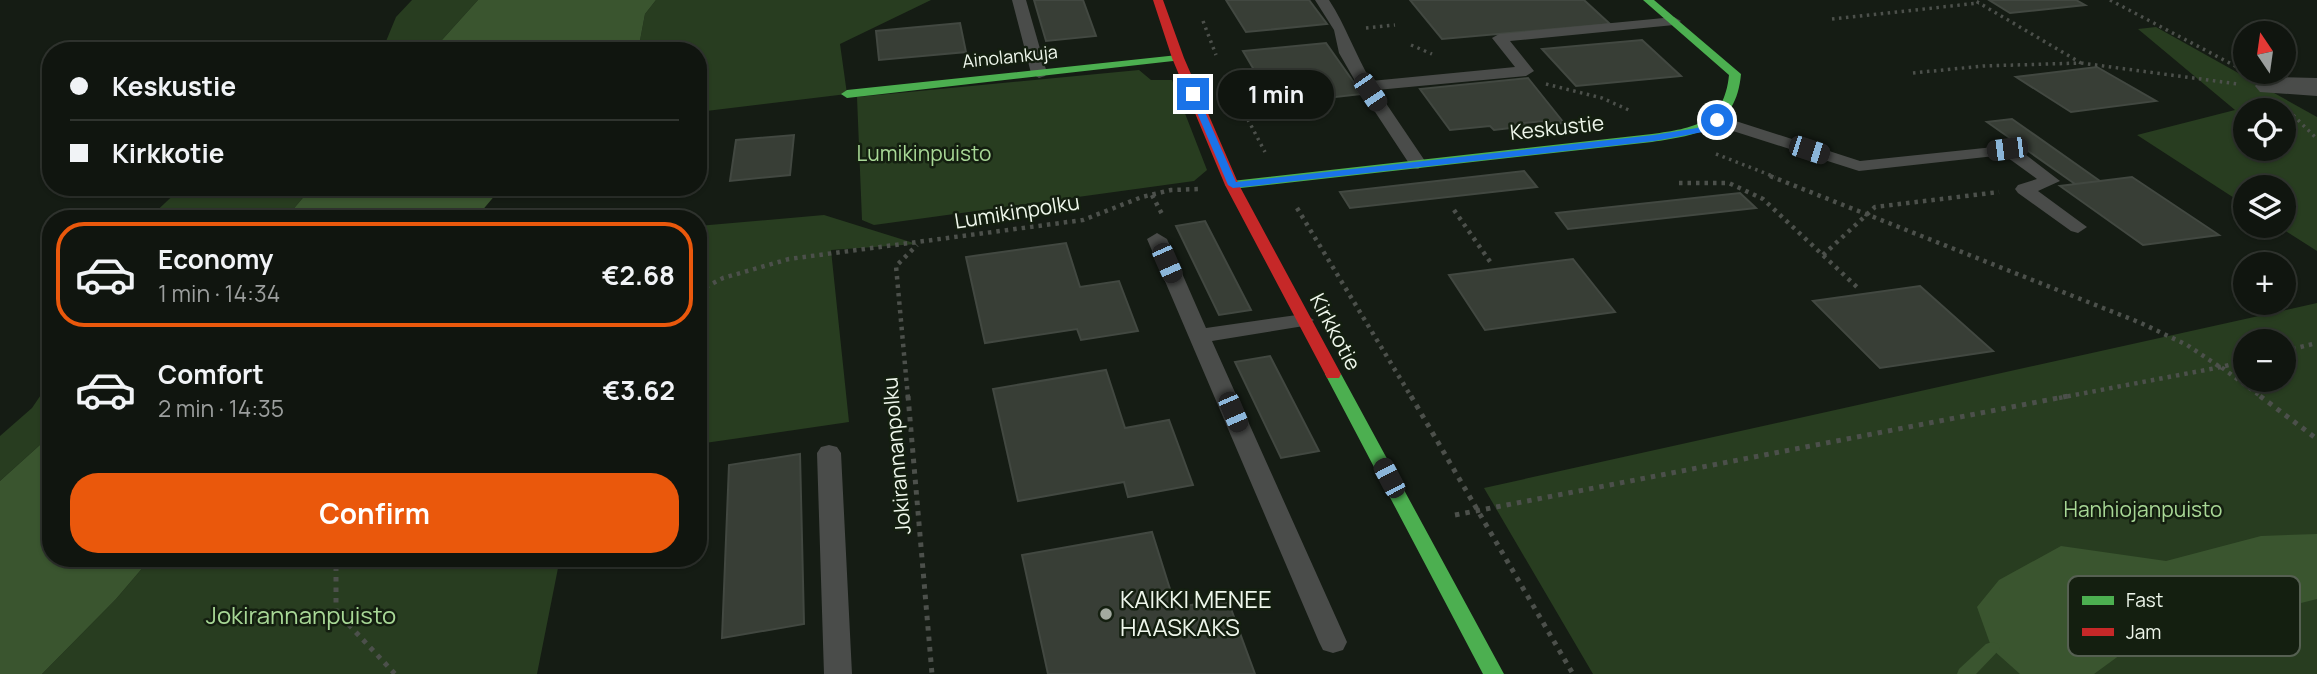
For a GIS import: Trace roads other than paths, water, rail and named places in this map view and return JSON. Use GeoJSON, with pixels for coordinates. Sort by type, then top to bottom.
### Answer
{"type":"FeatureCollection","features":[{"type":"Feature","properties":{"kind":"street","name":"Kirkkotie"},"geometry":{"type":"LineString","coordinates":[[1158,0],[1178,58],[1233,185],[1494,674]]}},
{"type":"Feature","properties":{"kind":"street"},"geometry":{"type":"LineString","coordinates":[[1648,0],[1735,74],[1736,97],[1729,109],[1717,120]]}},
{"type":"Feature","properties":{"kind":"street","name":"Ainolankuja"},"geometry":{"type":"LineString","coordinates":[[847,94],[1178,58]]}},
{"type":"Feature","properties":{"kind":"street"},"geometry":{"type":"LineString","coordinates":[[2270,86],[2317,87]]}},
{"type":"Feature","properties":{"kind":"street","name":"Keskustie"},"geometry":{"type":"LineString","coordinates":[[1233,185],[1672,135],[1700,130],[1717,120]]}},
{"type":"Feature","properties":{"kind":"lane"},"geometry":{"type":"LineString","coordinates":[[1019,0],[1039,73]]}},
{"type":"Feature","properties":{"kind":"lane"},"geometry":{"type":"LineString","coordinates":[[1322,0],[1341,30],[1348,53],[1366,86],[1418,164]]}},
{"type":"Feature","properties":{"kind":"lane"},"geometry":{"type":"LineString","coordinates":[[1366,86],[1526,71],[1499,38],[1674,21]]}},
{"type":"Feature","properties":{"kind":"lane"},"geometry":{"type":"LineString","coordinates":[[1717,120],[1860,166],[2007,149],[2051,181],[2024,189],[2078,227]]}},
{"type":"Feature","properties":{"kind":"lane"},"geometry":{"type":"LineString","coordinates":[[1157,239],[1333,642]]}},
{"type":"Feature","properties":{"kind":"lane"},"geometry":{"type":"LineString","coordinates":[[1199,336],[1304,320]]}},
{"type":"Feature","properties":{"kind":"lane"},"geometry":{"type":"LineString","coordinates":[[828,453],[838,674]]}},
{"type":"Feature","properties":{"kind":"waterway"},"geometry":{"type":"LineString","coordinates":[[1965,674],[1992,649]]}},
{"type":"Feature","properties":{"kind":"place","name":"KAIKKI MENEE HAASKAKS"},"geometry":{"type":"Point","coordinates":[1106,614]}},
{"type":"Feature","properties":{"kind":"park label","name":"Lumikinpuisto"},"geometry":{"type":"Point","coordinates":[924,154]}},
{"type":"Feature","properties":{"kind":"park label","name":"Hanhiojanpuisto"},"geometry":{"type":"Point","coordinates":[2143,510]}},
{"type":"Feature","properties":{"kind":"park label","name":"Jokirannanpuisto"},"geometry":{"type":"Point","coordinates":[301,616]}}]}
